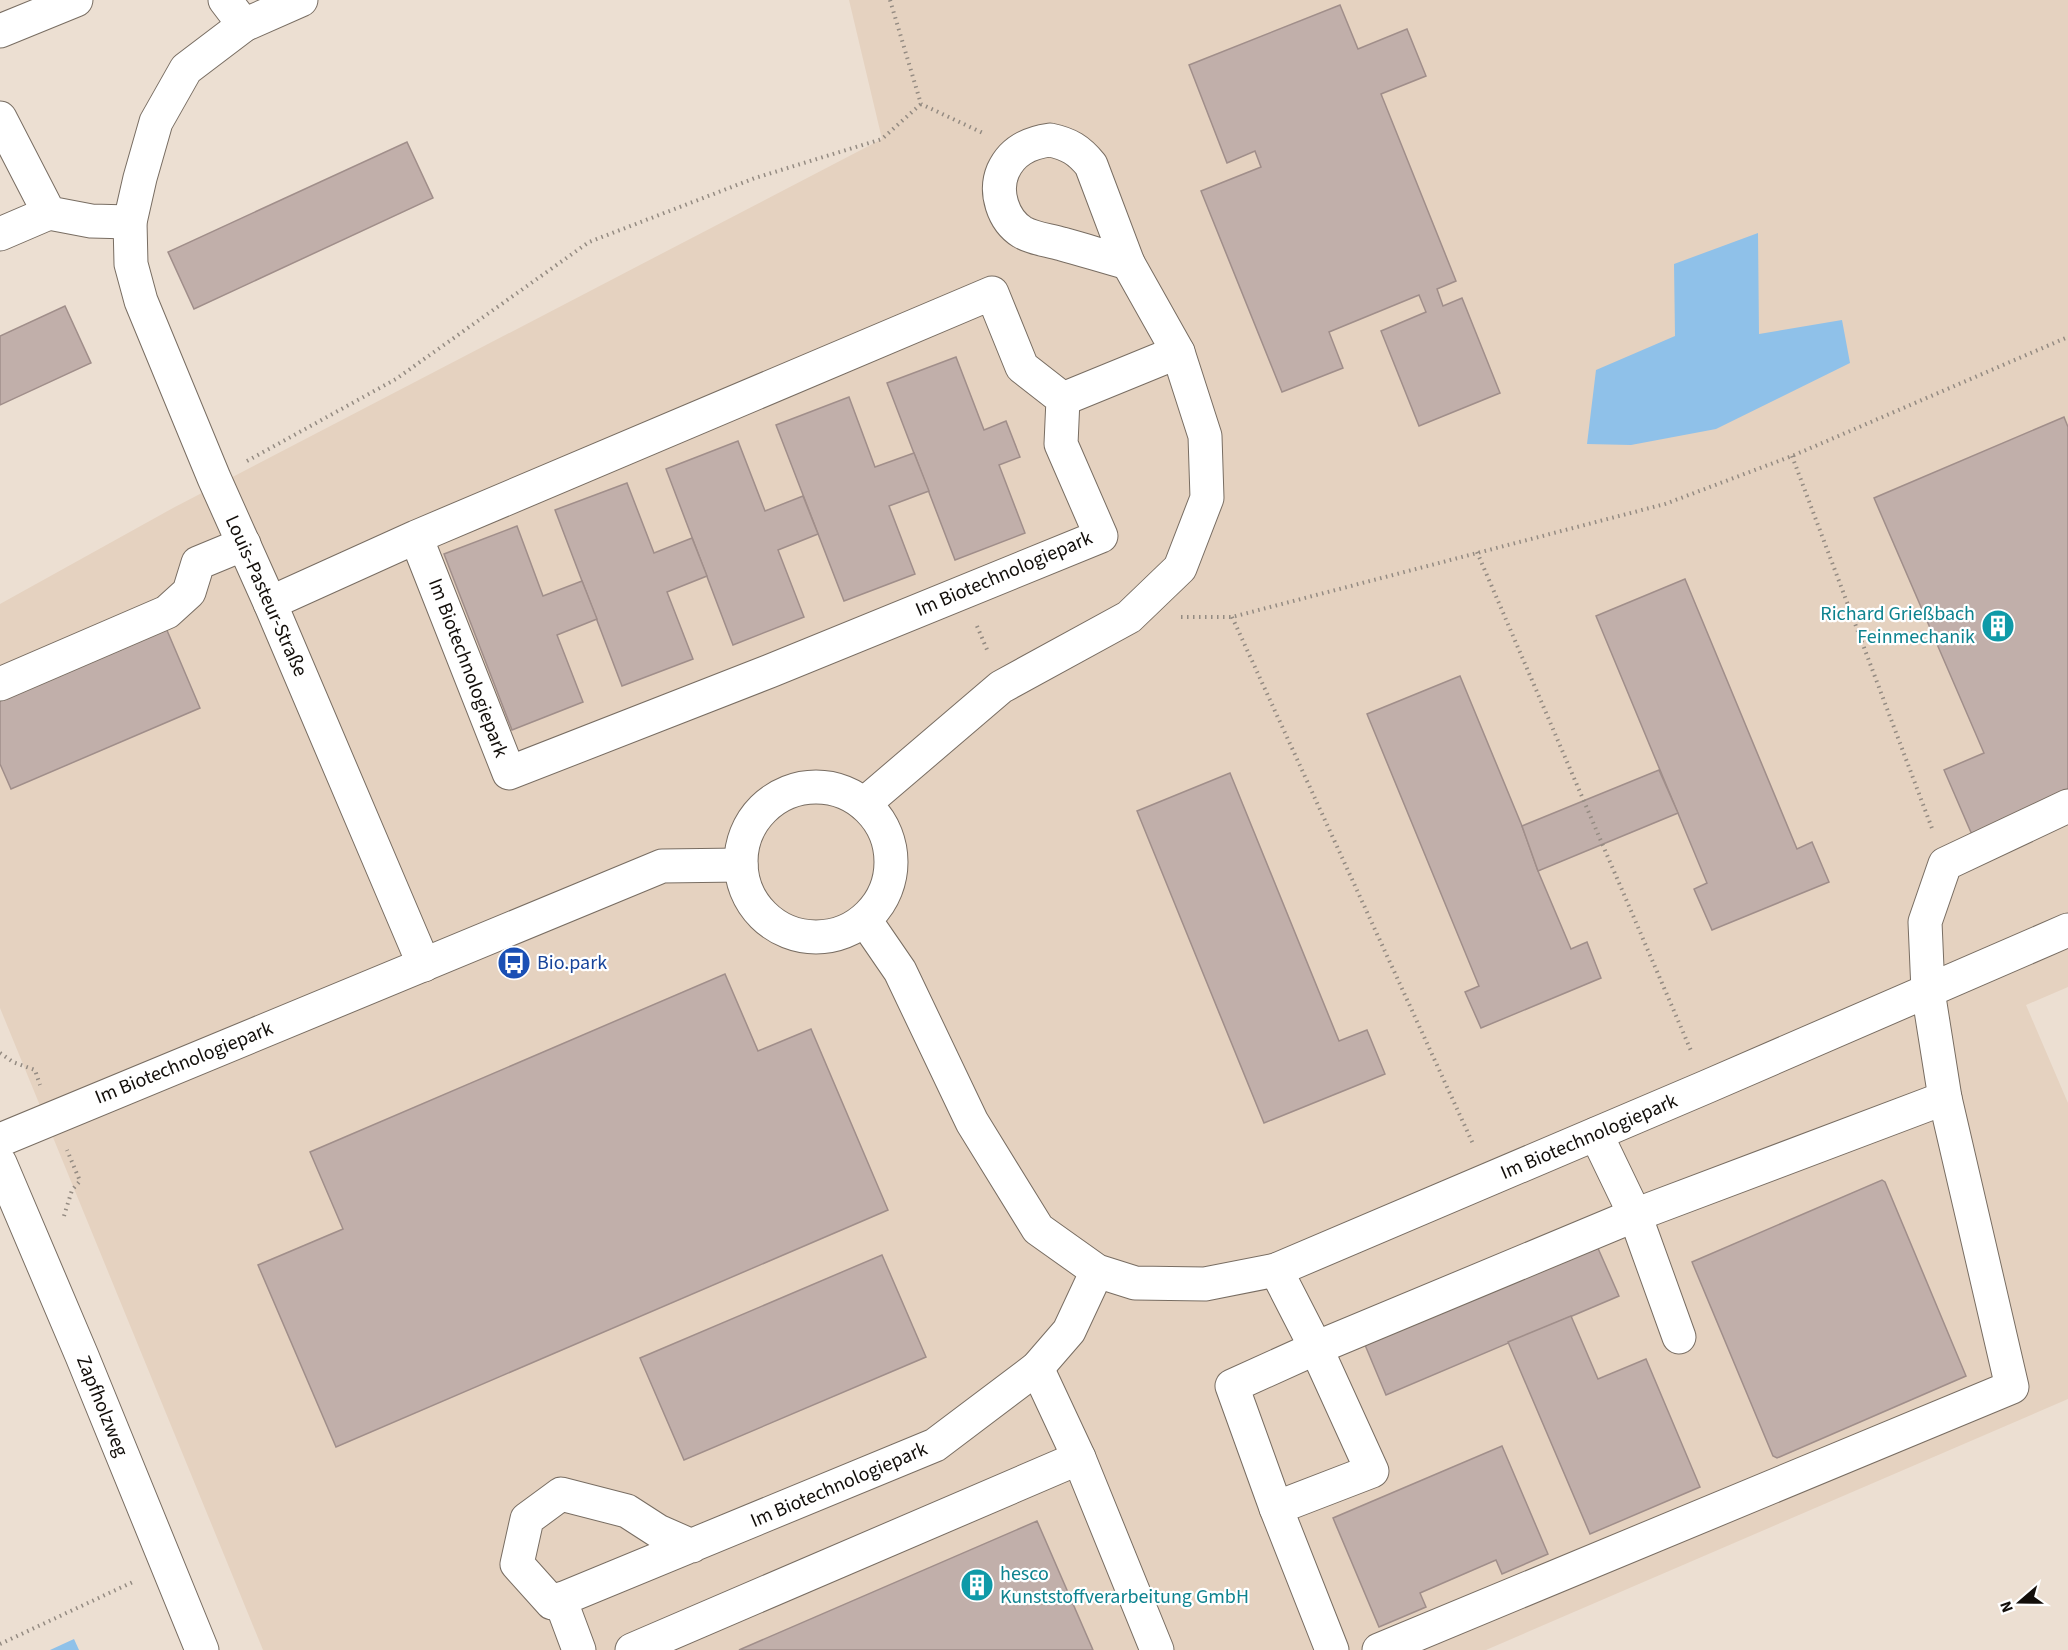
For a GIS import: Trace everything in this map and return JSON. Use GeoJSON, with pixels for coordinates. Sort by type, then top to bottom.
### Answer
{"type":"FeatureCollection","features":[{"type":"Feature","properties":{"kind":"street"},"geometry":{"type":"LineString","coordinates":[[0,31],[76,0]]}},
{"type":"Feature","properties":{"kind":"street","name":"Louis-Pasteur-Straße"},"geometry":{"type":"LineString","coordinates":[[301,0],[235,13],[186,69],[156,122],[140,178],[130,222],[131,264],[141,301],[214,478],[270,603],[424,965]]}},
{"type":"Feature","properties":{"kind":"street"},"geometry":{"type":"LineString","coordinates":[[0,118],[49,213]]}},
{"type":"Feature","properties":{"kind":"street"},"geometry":{"type":"LineString","coordinates":[[864,804],[1001,687],[1129,617],[1180,568],[1207,498],[1205,436],[1178,352],[1128,263],[1091,165],[1080,152],[1066,143],[1050,140],[1034,142],[1019,150],[1007,162],[1001,176],[999,192],[1003,208],[1011,222],[1023,232],[1038,238],[1128,263]]}},
{"type":"Feature","properties":{"kind":"street"},"geometry":{"type":"LineString","coordinates":[[0,234],[49,213],[91,221],[130,222]]}},
{"type":"Feature","properties":{"kind":"street"},"geometry":{"type":"LineString","coordinates":[[270,603],[417,537],[992,293],[1022,367],[1064,399],[1178,352]]}},
{"type":"Feature","properties":{"kind":"street","name":"Im Biotechnologiepark"},"geometry":{"type":"LineString","coordinates":[[417,537],[509,773],[770,671],[1101,537],[1061,444],[1064,399]]}},
{"type":"Feature","properties":{"kind":"street"},"geometry":{"type":"LineString","coordinates":[[0,684],[167,612],[189,592],[198,563],[244,544]]}},
{"type":"Feature","properties":{"kind":"street"},"geometry":{"type":"LineString","coordinates":[[819,786],[843,791],[864,804],[879,820],[884,830],[892,862],[889,884],[880,903],[865,920],[844,932],[821,938],[797,935],[775,926],[757,910],[745,889],[741,865],[743,841],[754,818],[772,800],[794,789],[819,786]]}},
{"type":"Feature","properties":{"kind":"street"},"geometry":{"type":"LineString","coordinates":[[1379,1650],[2012,1387],[1945,1098],[1928,991],[1924,922],[1945,864],[2068,806]]}},
{"type":"Feature","properties":{"kind":"street","name":"Im Biotechnologiepark"},"geometry":{"type":"LineString","coordinates":[[0,1140],[662,866],[741,865]]}},
{"type":"Feature","properties":{"kind":"street","name":"Im Biotechnologiepark"},"geometry":{"type":"LineString","coordinates":[[865,920],[900,971],[972,1122],[1038,1229],[1097,1271],[1135,1283],[1205,1284],[1276,1270],[2068,930]]}},
{"type":"Feature","properties":{"kind":"street"},"geometry":{"type":"LineString","coordinates":[[1332,1650],[1276,1508],[1232,1386],[1316,1348],[1635,1215],[1945,1098]]}},
{"type":"Feature","properties":{"kind":"street"},"geometry":{"type":"LineString","coordinates":[[1596,1134],[1635,1215],[1679,1337]]}},
{"type":"Feature","properties":{"kind":"street","name":"Zapfholzweg"},"geometry":{"type":"LineString","coordinates":[[0,1163],[202,1650]]}},
{"type":"Feature","properties":{"kind":"street"},"geometry":{"type":"LineString","coordinates":[[1276,1270],[1316,1348],[1372,1471],[1276,1508]]}},
{"type":"Feature","properties":{"kind":"street","name":"Im Biotechnologiepark"},"geometry":{"type":"LineString","coordinates":[[556,1601],[935,1445],[1037,1368],[1069,1331],[1097,1271]]}},
{"type":"Feature","properties":{"kind":"street"},"geometry":{"type":"LineString","coordinates":[[1037,1368],[1079,1458],[1157,1650]]}},
{"type":"Feature","properties":{"kind":"street"},"geometry":{"type":"LineString","coordinates":[[632,1650],[1079,1458]]}},
{"type":"Feature","properties":{"kind":"street"},"geometry":{"type":"LineString","coordinates":[[579,1650],[556,1601],[517,1564],[527,1519],[561,1494],[627,1511],[658,1531],[692,1546]]}},
{"type":"Feature","properties":{"kind":"path"},"geometry":{"type":"LineString","coordinates":[[890,0],[921,104],[1019,150]]}},
{"type":"Feature","properties":{"kind":"path"},"geometry":{"type":"LineString","coordinates":[[214,478],[396,380],[589,242],[755,178],[882,139],[921,104]]}},
{"type":"Feature","properties":{"kind":"path"},"geometry":{"type":"LineString","coordinates":[[1129,617],[1232,617],[1665,504],[1792,456],[2068,337]]}},
{"type":"Feature","properties":{"kind":"path"},"geometry":{"type":"LineString","coordinates":[[1792,456],[1945,864]]}},
{"type":"Feature","properties":{"kind":"path"},"geometry":{"type":"LineString","coordinates":[[1477,552],[1706,1087]]}},
{"type":"Feature","properties":{"kind":"path"},"geometry":{"type":"LineString","coordinates":[[964,592],[1001,687]]}},
{"type":"Feature","properties":{"kind":"path"},"geometry":{"type":"LineString","coordinates":[[1232,617],[1489,1180]]}},
{"type":"Feature","properties":{"kind":"path"},"geometry":{"type":"LineString","coordinates":[[0,1053],[13,1062],[34,1070],[53,1117]]}},
{"type":"Feature","properties":{"kind":"path"},"geometry":{"type":"LineString","coordinates":[[0,1644],[167,1566]]}},
{"type":"Feature","properties":{"kind":"shaded area"},"geometry":{"type":"Polygon","coordinates":[[[849,0],[2068,0],[2068,987],[2026,1005],[2068,1103],[2068,1399],[1486,1650],[263,1650],[0,1008],[0,604],[173,508],[882,139],[849,0]]]}},
{"type":"Feature","properties":{"kind":"water"},"geometry":{"type":"Polygon","coordinates":[[[1758,233],[1759,334],[1842,320],[1850,363],[1716,429],[1631,445],[1587,444],[1596,370],[1675,336],[1674,264],[1758,233]]]}},
{"type":"Feature","properties":{"kind":"water"},"geometry":{"type":"Polygon","coordinates":[[[74,1639],[79,1650],[50,1650],[74,1639]]]}},
{"type":"Feature","properties":{"kind":"building"},"geometry":{"type":"Polygon","coordinates":[[[1340,5],[1358,49],[1407,29],[1426,76],[1381,94],[1456,281],[1437,289],[1443,306],[1462,298],[1500,393],[1419,426],[1381,331],[1426,312],[1419,295],[1329,332],[1343,368],[1282,392],[1201,191],[1261,167],[1255,151],[1227,163],[1189,65],[1340,5]]]}},
{"type":"Feature","properties":{"kind":"building"},"geometry":{"type":"Polygon","coordinates":[[[407,142],[433,198],[194,309],[168,252],[407,142]]]}},
{"type":"Feature","properties":{"kind":"building"},"geometry":{"type":"Polygon","coordinates":[[[65,306],[91,363],[0,405],[0,336],[65,306]]]}},
{"type":"Feature","properties":{"kind":"building"},"geometry":{"type":"Polygon","coordinates":[[[956,357],[984,430],[1006,421],[1020,457],[999,465],[1025,533],[955,560],[887,383],[956,357]]]}},
{"type":"Feature","properties":{"kind":"building"},"geometry":{"type":"Polygon","coordinates":[[[849,397],[875,467],[914,453],[929,491],[889,506],[915,574],[844,601],[776,425],[849,397]]]}},
{"type":"Feature","properties":{"kind":"building","name":"Richard Grießbach Feinmechanik"},"geometry":{"type":"Polygon","coordinates":[[[2064,417],[2068,427],[2068,796],[1973,837],[1944,770],[1984,753],[1874,498],[2064,417]]]}},
{"type":"Feature","properties":{"kind":"building"},"geometry":{"type":"Polygon","coordinates":[[[738,441],[765,511],[803,496],[818,534],[778,550],[804,617],[733,645],[666,469],[738,441]]]}},
{"type":"Feature","properties":{"kind":"building"},"geometry":{"type":"Polygon","coordinates":[[[627,483],[654,553],[692,538],[707,576],[667,592],[693,659],[622,686],[555,510],[627,483]]]}},
{"type":"Feature","properties":{"kind":"building"},"geometry":{"type":"Polygon","coordinates":[[[517,526],[543,596],[582,581],[597,619],[557,635],[583,702],[512,730],[444,554],[517,526]]]}},
{"type":"Feature","properties":{"kind":"building"},"geometry":{"type":"Polygon","coordinates":[[[1685,579],[1797,849],[1812,842],[1829,882],[1712,930],[1694,889],[1707,883],[1596,616],[1685,579]]]}},
{"type":"Feature","properties":{"kind":"building"},"geometry":{"type":"Polygon","coordinates":[[[166,628],[200,708],[11,789],[0,764],[0,700],[166,628]]]}},
{"type":"Feature","properties":{"kind":"building"},"geometry":{"type":"Polygon","coordinates":[[[1460,676],[1571,949],[1587,942],[1601,978],[1481,1028],[1465,992],[1479,986],[1367,714],[1460,676]]]}},
{"type":"Feature","properties":{"kind":"building"},"geometry":{"type":"Polygon","coordinates":[[[1659,770],[1678,813],[1538,871],[1522,826],[1659,770]]]}},
{"type":"Feature","properties":{"kind":"building"},"geometry":{"type":"Polygon","coordinates":[[[1230,773],[1339,1041],[1367,1030],[1385,1074],[1264,1123],[1137,811],[1230,773]]]}},
{"type":"Feature","properties":{"kind":"building"},"geometry":{"type":"Polygon","coordinates":[[[725,974],[758,1051],[811,1029],[888,1210],[336,1447],[258,1265],[343,1229],[310,1152],[725,974]]]}},
{"type":"Feature","properties":{"kind":"building"},"geometry":{"type":"Polygon","coordinates":[[[1882,1180],[1885,1182],[1966,1376],[1777,1458],[1773,1456],[1692,1262],[1882,1180]]]}},
{"type":"Feature","properties":{"kind":"building"},"geometry":{"type":"Polygon","coordinates":[[[1597,1246],[1619,1296],[1386,1395],[1365,1345],[1597,1246]]]}},
{"type":"Feature","properties":{"kind":"building"},"geometry":{"type":"Polygon","coordinates":[[[882,1255],[926,1357],[684,1460],[640,1358],[882,1255]]]}},
{"type":"Feature","properties":{"kind":"building"},"geometry":{"type":"Polygon","coordinates":[[[1571,1316],[1598,1379],[1646,1359],[1700,1487],[1590,1534],[1508,1342],[1571,1316]]]}},
{"type":"Feature","properties":{"kind":"building"},"geometry":{"type":"Polygon","coordinates":[[[1502,1446],[1548,1554],[1502,1574],[1496,1560],[1420,1593],[1426,1607],[1379,1627],[1333,1518],[1502,1446]]]}},
{"type":"Feature","properties":{"kind":"building","name":"hesco Kunststoffverarbeitung GmbH"},"geometry":{"type":"Polygon","coordinates":[[[1037,1521],[1093,1650],[739,1650],[1037,1521]]]}},
{"type":"Feature","properties":{"kind":"place","name":"Richard Grießbach Feinmechanik"},"geometry":{"type":"Point","coordinates":[1998,626]}},
{"type":"Feature","properties":{"kind":"place","name":"Bio.park"},"geometry":{"type":"Point","coordinates":[514,963]}},
{"type":"Feature","properties":{"kind":"place","name":"hesco Kunststoffverarbeitung GmbH"},"geometry":{"type":"Point","coordinates":[977,1585]}}]}
